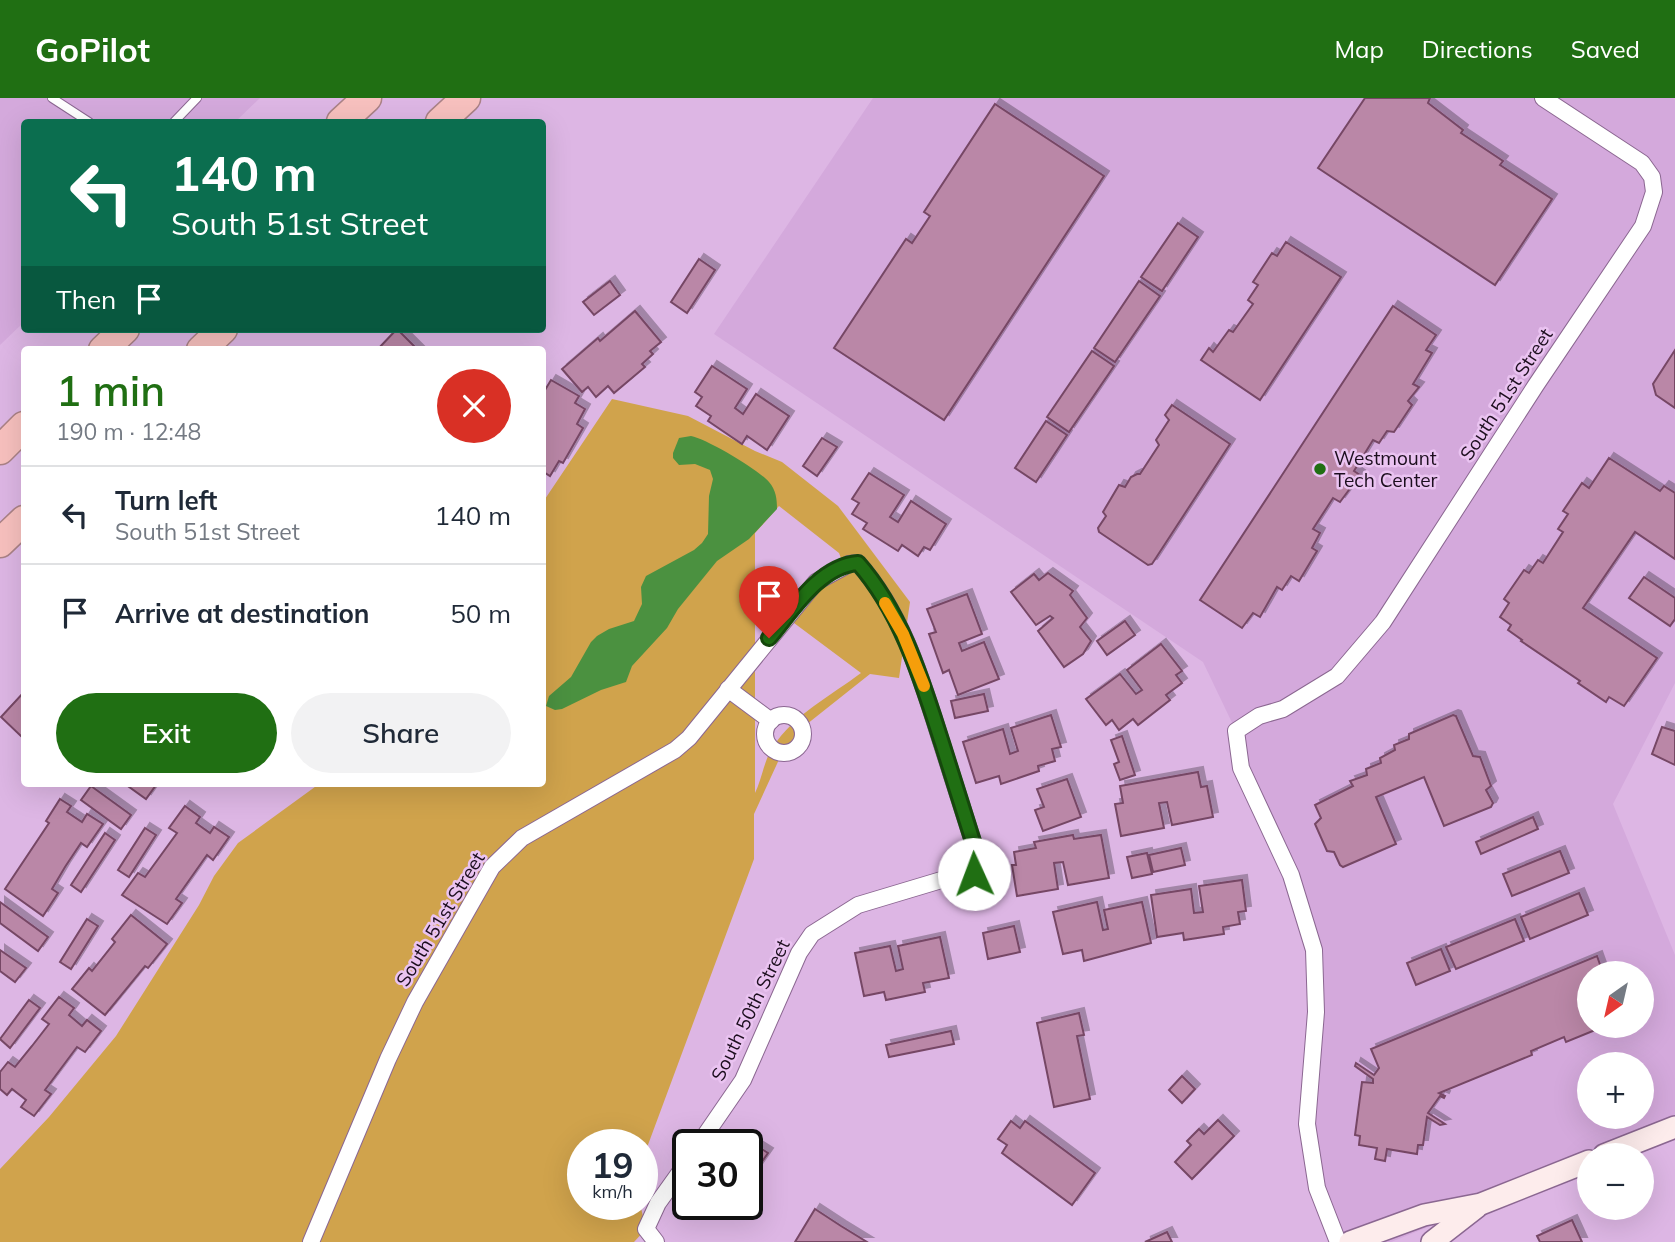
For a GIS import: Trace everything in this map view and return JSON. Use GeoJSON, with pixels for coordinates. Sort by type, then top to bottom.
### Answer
{"type":"FeatureCollection","features":[{"type":"Feature","properties":{"kind":"highway"},"geometry":{"type":"LineString","coordinates":[[344,119],[367,98]]}},
{"type":"Feature","properties":{"kind":"highway"},"geometry":{"type":"LineString","coordinates":[[443,119],[466,98]]}},
{"type":"Feature","properties":{"kind":"highway"},"geometry":{"type":"LineString","coordinates":[[107,346],[121,333]]}},
{"type":"Feature","properties":{"kind":"highway"},"geometry":{"type":"LineString","coordinates":[[205,346],[219,333]]}},
{"type":"Feature","properties":{"kind":"highway"},"geometry":{"type":"LineString","coordinates":[[0,450],[21,429]]}},
{"type":"Feature","properties":{"kind":"highway"},"geometry":{"type":"LineString","coordinates":[[0,543],[21,523]]}},
{"type":"Feature","properties":{"kind":"main road"},"geometry":{"type":"LineString","coordinates":[[1635,1143],[1675,1127]]}},
{"type":"Feature","properties":{"kind":"main road"},"geometry":{"type":"LineString","coordinates":[[1350,1242],[1424,1215],[1481,1204],[1577,1166]]}},
{"type":"Feature","properties":{"kind":"main road"},"geometry":{"type":"LineString","coordinates":[[1432,1242],[1481,1204]]}},
{"type":"Feature","properties":{"kind":"street","name":"South 51st Street"},"geometry":{"type":"LineString","coordinates":[[1338,1242],[1318,1188],[1307,1124],[1316,1012],[1314,950],[1291,875],[1241,768],[1236,731],[1259,716],[1283,709],[1337,676],[1383,622],[1536,385],[1643,226],[1654,192],[1651,177],[1642,163],[1543,98]]}},
{"type":"Feature","properties":{"kind":"street","name":"South 51st Street"},"geometry":{"type":"LineString","coordinates":[[312,1242],[388,1059],[415,1002],[492,867],[522,838],[675,750],[689,738],[816,582],[849,564],[858,563],[871,578],[903,634],[922,679],[976,851],[974,874]]}},
{"type":"Feature","properties":{"kind":"street"},"geometry":{"type":"LineString","coordinates":[[728,689],[771,721]]}},
{"type":"Feature","properties":{"kind":"street","name":"South 50th Street"},"geometry":{"type":"LineString","coordinates":[[709,1129],[743,1080],[799,953],[812,934],[833,918],[858,905],[948,878],[974,874]]}},
{"type":"Feature","properties":{"kind":"street"},"geometry":{"type":"LineString","coordinates":[[651,1235],[658,1203],[672,1183]]}},
{"type":"Feature","properties":{"kind":"lane"},"geometry":{"type":"LineString","coordinates":[[52,98],[84,119]]}},
{"type":"Feature","properties":{"kind":"lane"},"geometry":{"type":"LineString","coordinates":[[177,119],[197,98]]}},
{"type":"Feature","properties":{"kind":"shaded area"},"geometry":{"type":"Polygon","coordinates":[[[0,98],[260,98],[238,119],[21,119],[21,325],[0,345],[0,98]]]}},
{"type":"Feature","properties":{"kind":"shaded area"},"geometry":{"type":"Polygon","coordinates":[[[873,98],[1675,98],[1675,683],[1613,804],[1675,955],[1675,1127],[1635,1143],[1577,1143],[1577,1167],[1391,1242],[1338,1242],[1310,1154],[1314,950],[1241,768],[1236,731],[1203,662],[714,334],[873,98]]]}},
{"type":"Feature","properties":{"kind":"shaded area"},"geometry":{"type":"Polygon","coordinates":[[[612,399],[688,416],[782,462],[838,506],[910,602],[899,678],[870,674],[802,728],[782,753],[754,814],[754,859],[654,1129],[567,1129],[567,1220],[644,1220],[646,1229],[634,1242],[0,1242],[0,1169],[49,1117],[116,1036],[199,905],[214,876],[238,843],[315,787],[546,787],[546,498],[612,399]],[[779,506],[755,533],[755,793],[767,758],[781,736],[802,715],[861,673],[786,617],[844,566],[839,553],[779,506]]]}},
{"type":"Feature","properties":{"kind":"shaded area"},"geometry":{"type":"Polygon","coordinates":[[[691,436],[720,449],[763,477],[775,491],[777,509],[749,539],[717,561],[678,609],[667,628],[632,666],[626,682],[601,690],[562,709],[555,710],[546,706],[549,696],[571,677],[597,636],[634,621],[642,604],[641,587],[646,576],[694,550],[708,534],[709,496],[713,479],[710,470],[695,464],[679,465],[673,458],[679,438],[691,436]]]}},
{"type":"Feature","properties":{"kind":"building"},"geometry":{"type":"Polygon","coordinates":[[[1365,98],[1430,98],[1428,103],[1463,130],[1461,133],[1503,161],[1500,165],[1552,199],[1495,285],[1318,168],[1365,98]]]}},
{"type":"Feature","properties":{"kind":"building"},"geometry":{"type":"Polygon","coordinates":[[[995,104],[1104,176],[944,420],[834,348],[906,239],[912,243],[930,216],[924,212],[995,104]]]}},
{"type":"Feature","properties":{"kind":"building"},"geometry":{"type":"Polygon","coordinates":[[[1178,223],[1198,237],[1162,291],[1141,277],[1178,223]]]}},
{"type":"Feature","properties":{"kind":"building"},"geometry":{"type":"Polygon","coordinates":[[[1286,242],[1341,277],[1260,400],[1201,360],[1209,348],[1213,352],[1229,330],[1233,332],[1253,304],[1248,300],[1258,285],[1253,282],[1272,253],[1277,256],[1286,242]]]}},
{"type":"Feature","properties":{"kind":"building"},"geometry":{"type":"Polygon","coordinates":[[[699,259],[715,270],[687,313],[671,302],[699,259]]]}},
{"type":"Feature","properties":{"kind":"building"},"geometry":{"type":"Polygon","coordinates":[[[610,281],[620,295],[594,315],[583,302],[610,281]]]}},
{"type":"Feature","properties":{"kind":"building"},"geometry":{"type":"Polygon","coordinates":[[[1139,281],[1160,296],[1115,362],[1094,348],[1139,281]]]}},
{"type":"Feature","properties":{"kind":"building","name":"Westmount Tech Center"},"geometry":{"type":"Polygon","coordinates":[[[1393,306],[1436,335],[1426,350],[1432,353],[1413,384],[1419,387],[1408,401],[1412,405],[1394,432],[1387,431],[1379,443],[1373,440],[1354,471],[1360,475],[1340,502],[1333,498],[1313,529],[1320,533],[1312,548],[1317,551],[1299,581],[1291,576],[1282,590],[1277,587],[1260,617],[1253,613],[1242,628],[1200,600],[1393,306]]]}},
{"type":"Feature","properties":{"kind":"building"},"geometry":{"type":"Polygon","coordinates":[[[635,311],[661,342],[650,351],[653,354],[642,364],[645,367],[614,393],[608,386],[596,397],[588,387],[582,392],[562,369],[635,311]]]}},
{"type":"Feature","properties":{"kind":"building"},"geometry":{"type":"Polygon","coordinates":[[[393,333],[401,333],[414,346],[381,346],[393,333]]]}},
{"type":"Feature","properties":{"kind":"building"},"geometry":{"type":"Polygon","coordinates":[[[1675,350],[1675,408],[1656,395],[1653,384],[1675,350]]]}},
{"type":"Feature","properties":{"kind":"building"},"geometry":{"type":"Polygon","coordinates":[[[1092,351],[1114,366],[1069,432],[1047,417],[1092,351]]]}},
{"type":"Feature","properties":{"kind":"building"},"geometry":{"type":"Polygon","coordinates":[[[712,366],[747,389],[735,408],[743,414],[756,394],[789,416],[767,450],[747,436],[742,444],[708,421],[711,416],[696,406],[702,397],[695,392],[712,366]]]}},
{"type":"Feature","properties":{"kind":"building"},"geometry":{"type":"Polygon","coordinates":[[[551,380],[579,396],[575,403],[585,409],[577,424],[583,428],[563,463],[559,461],[550,476],[546,474],[546,388],[551,380]]]}},
{"type":"Feature","properties":{"kind":"building"},"geometry":{"type":"Polygon","coordinates":[[[1172,405],[1230,444],[1152,564],[1148,565],[1099,532],[1098,528],[1106,516],[1103,512],[1119,485],[1125,487],[1131,477],[1140,474],[1159,445],[1156,440],[1169,420],[1165,415],[1172,405]]]}},
{"type":"Feature","properties":{"kind":"building"},"geometry":{"type":"Polygon","coordinates":[[[1046,421],[1067,435],[1036,482],[1015,468],[1046,421]]]}},
{"type":"Feature","properties":{"kind":"building"},"geometry":{"type":"Polygon","coordinates":[[[822,438],[837,447],[817,476],[803,466],[822,438]]]}},
{"type":"Feature","properties":{"kind":"building"},"geometry":{"type":"Polygon","coordinates":[[[1609,458],[1660,491],[1664,486],[1675,493],[1675,559],[1635,532],[1583,608],[1657,658],[1624,706],[1609,697],[1606,702],[1578,683],[1580,681],[1508,630],[1511,625],[1500,617],[1509,603],[1504,599],[1524,570],[1529,573],[1538,560],[1543,563],[1563,532],[1558,529],[1568,514],[1563,511],[1582,483],[1589,488],[1609,458]]]}},
{"type":"Feature","properties":{"kind":"building"},"geometry":{"type":"Polygon","coordinates":[[[869,473],[904,495],[890,517],[898,522],[911,501],[946,524],[930,550],[924,547],[918,556],[902,545],[898,551],[863,529],[867,523],[852,514],[859,503],[852,499],[869,473]]]}},
{"type":"Feature","properties":{"kind":"building"},"geometry":{"type":"Polygon","coordinates":[[[1048,573],[1073,591],[1070,595],[1087,618],[1080,627],[1091,641],[1083,654],[1064,667],[1038,631],[1053,618],[1050,616],[1036,625],[1011,592],[1034,574],[1039,580],[1048,573]]]}},
{"type":"Feature","properties":{"kind":"building"},"geometry":{"type":"Polygon","coordinates":[[[1644,577],[1675,598],[1675,619],[1670,626],[1629,598],[1644,577]]]}},
{"type":"Feature","properties":{"kind":"building"},"geometry":{"type":"Polygon","coordinates":[[[967,594],[982,634],[959,643],[962,651],[984,642],[999,679],[958,695],[949,670],[943,673],[929,634],[936,632],[927,609],[967,594]]]}},
{"type":"Feature","properties":{"kind":"building"},"geometry":{"type":"Polygon","coordinates":[[[1125,621],[1135,635],[1107,655],[1097,641],[1125,621]]]}},
{"type":"Feature","properties":{"kind":"building"},"geometry":{"type":"Polygon","coordinates":[[[1161,644],[1182,671],[1176,675],[1182,683],[1166,695],[1170,700],[1138,725],[1133,719],[1119,730],[1112,720],[1106,725],[1086,699],[1120,674],[1136,694],[1142,690],[1127,670],[1161,644]]]}},
{"type":"Feature","properties":{"kind":"building"},"geometry":{"type":"Polygon","coordinates":[[[984,694],[988,711],[955,718],[951,701],[984,694]]]}},
{"type":"Feature","properties":{"kind":"building"},"geometry":{"type":"Polygon","coordinates":[[[21,695],[21,736],[1,717],[21,695]]]}},
{"type":"Feature","properties":{"kind":"building"},"geometry":{"type":"Polygon","coordinates":[[[1051,715],[1061,747],[1052,749],[1055,761],[1038,766],[1039,771],[1001,784],[999,776],[976,783],[963,742],[1003,729],[1010,754],[1018,751],[1011,728],[1051,715]]]}},
{"type":"Feature","properties":{"kind":"building"},"geometry":{"type":"Polygon","coordinates":[[[1456,716],[1473,756],[1480,757],[1491,786],[1486,790],[1493,803],[1491,807],[1444,826],[1424,777],[1376,797],[1396,844],[1343,867],[1340,865],[1334,852],[1327,851],[1315,824],[1321,818],[1315,805],[1353,786],[1350,781],[1367,775],[1366,769],[1381,763],[1380,758],[1395,750],[1394,745],[1409,739],[1409,734],[1456,716]]]}},
{"type":"Feature","properties":{"kind":"building"},"geometry":{"type":"Polygon","coordinates":[[[1662,727],[1675,731],[1675,765],[1652,754],[1662,727]]]}},
{"type":"Feature","properties":{"kind":"building"},"geometry":{"type":"Polygon","coordinates":[[[1122,736],[1135,775],[1120,780],[1114,764],[1119,762],[1111,740],[1122,736]]]}},
{"type":"Feature","properties":{"kind":"building"},"geometry":{"type":"Polygon","coordinates":[[[1198,772],[1201,787],[1207,786],[1213,817],[1172,825],[1167,802],[1159,803],[1164,828],[1121,836],[1115,804],[1123,803],[1120,786],[1198,772]]]}},
{"type":"Feature","properties":{"kind":"building"},"geometry":{"type":"Polygon","coordinates":[[[1067,779],[1081,817],[1043,831],[1035,810],[1044,807],[1037,789],[1067,779]]]}},
{"type":"Feature","properties":{"kind":"building"},"geometry":{"type":"Polygon","coordinates":[[[92,787],[131,815],[121,829],[81,800],[92,787]]]}},
{"type":"Feature","properties":{"kind":"building"},"geometry":{"type":"Polygon","coordinates":[[[129,787],[155,787],[146,799],[129,787]]]}},
{"type":"Feature","properties":{"kind":"building"},"geometry":{"type":"Polygon","coordinates":[[[60,799],[71,806],[67,812],[82,822],[87,814],[103,824],[87,847],[81,843],[65,867],[52,889],[58,893],[43,916],[5,889],[49,823],[46,821],[60,799]]]}},
{"type":"Feature","properties":{"kind":"building"},"geometry":{"type":"Polygon","coordinates":[[[185,806],[200,817],[196,823],[210,833],[214,827],[229,837],[213,860],[207,855],[176,899],[182,903],[167,924],[122,895],[138,873],[145,877],[177,833],[169,828],[185,806]]]}},
{"type":"Feature","properties":{"kind":"building"},"geometry":{"type":"Polygon","coordinates":[[[1533,817],[1538,829],[1481,854],[1476,842],[1533,817]]]}},
{"type":"Feature","properties":{"kind":"building"},"geometry":{"type":"Polygon","coordinates":[[[145,828],[156,835],[129,877],[118,870],[145,828]]]}},
{"type":"Feature","properties":{"kind":"building"},"geometry":{"type":"Polygon","coordinates":[[[105,833],[115,840],[81,892],[71,885],[105,833]]]}},
{"type":"Feature","properties":{"kind":"building"},"geometry":{"type":"Polygon","coordinates":[[[1073,835],[1074,839],[1101,835],[1109,878],[1068,885],[1063,862],[1054,863],[1058,889],[1017,896],[1012,865],[1016,865],[1014,852],[1036,848],[1034,842],[1073,835]]]}},
{"type":"Feature","properties":{"kind":"building"},"geometry":{"type":"Polygon","coordinates":[[[1181,848],[1185,865],[1153,872],[1149,855],[1181,848]]]}},
{"type":"Feature","properties":{"kind":"building"},"geometry":{"type":"Polygon","coordinates":[[[1560,851],[1569,873],[1512,896],[1503,874],[1560,851]]]}},
{"type":"Feature","properties":{"kind":"building"},"geometry":{"type":"Polygon","coordinates":[[[1147,853],[1152,874],[1132,878],[1127,857],[1147,853]]]}},
{"type":"Feature","properties":{"kind":"building"},"geometry":{"type":"Polygon","coordinates":[[[1242,880],[1246,911],[1238,912],[1240,924],[1223,927],[1224,934],[1184,940],[1183,933],[1157,937],[1151,895],[1191,889],[1194,913],[1203,912],[1199,886],[1242,880]]]}},
{"type":"Feature","properties":{"kind":"building"},"geometry":{"type":"Polygon","coordinates":[[[1579,893],[1588,915],[1530,939],[1521,917],[1579,893]]]}},
{"type":"Feature","properties":{"kind":"building"},"geometry":{"type":"Polygon","coordinates":[[[0,902],[48,937],[38,951],[0,923],[0,902]]]}},
{"type":"Feature","properties":{"kind":"building"},"geometry":{"type":"Polygon","coordinates":[[[1097,902],[1103,930],[1108,929],[1104,910],[1142,902],[1151,943],[1084,961],[1082,950],[1063,954],[1053,912],[1097,902]]]}},
{"type":"Feature","properties":{"kind":"building"},"geometry":{"type":"Polygon","coordinates":[[[131,915],[167,944],[148,968],[145,966],[105,1015],[72,989],[89,968],[92,971],[115,942],[112,939],[131,915]]]}},
{"type":"Feature","properties":{"kind":"building"},"geometry":{"type":"Polygon","coordinates":[[[87,919],[98,926],[71,969],[60,962],[87,919]]]}},
{"type":"Feature","properties":{"kind":"building"},"geometry":{"type":"Polygon","coordinates":[[[1515,919],[1524,941],[1456,969],[1446,947],[1515,919]]]}},
{"type":"Feature","properties":{"kind":"building"},"geometry":{"type":"Polygon","coordinates":[[[1014,926],[1020,952],[988,959],[983,933],[1014,926]]]}},
{"type":"Feature","properties":{"kind":"building"},"geometry":{"type":"Polygon","coordinates":[[[940,937],[949,978],[923,983],[925,992],[886,1000],[884,992],[864,996],[855,953],[890,946],[896,971],[903,969],[898,946],[940,937]]]}},
{"type":"Feature","properties":{"kind":"building"},"geometry":{"type":"Polygon","coordinates":[[[1441,949],[1450,971],[1416,985],[1407,963],[1441,949]]]}},
{"type":"Feature","properties":{"kind":"building"},"geometry":{"type":"Polygon","coordinates":[[[0,950],[26,968],[15,982],[0,971],[0,950]]]}},
{"type":"Feature","properties":{"kind":"building"},"geometry":{"type":"Polygon","coordinates":[[[1597,956],[1599,961],[1585,961],[1597,956]]]}},
{"type":"Feature","properties":{"kind":"building"},"geometry":{"type":"Polygon","coordinates":[[[1577,964],[1577,1037],[1566,1042],[1564,1037],[1531,1051],[1532,1055],[1439,1093],[1445,1096],[1444,1098],[1440,1096],[1428,1113],[1445,1124],[1440,1125],[1427,1117],[1423,1145],[1418,1145],[1417,1154],[1387,1149],[1385,1161],[1375,1159],[1377,1148],[1359,1145],[1360,1136],[1355,1135],[1362,1082],[1373,1083],[1373,1079],[1355,1066],[1356,1063],[1374,1075],[1379,1068],[1371,1049],[1577,964]]]}},
{"type":"Feature","properties":{"kind":"building"},"geometry":{"type":"Polygon","coordinates":[[[59,997],[74,1008],[69,1015],[82,1026],[87,1020],[101,1031],[85,1052],[77,1047],[45,1090],[51,1094],[34,1116],[21,1107],[26,1100],[12,1089],[7,1095],[0,1089],[0,1072],[8,1062],[15,1067],[32,1046],[49,1024],[42,1019],[59,997]]]}},
{"type":"Feature","properties":{"kind":"building"},"geometry":{"type":"Polygon","coordinates":[[[29,1000],[40,1008],[10,1048],[0,1039],[29,1000]]]}},
{"type":"Feature","properties":{"kind":"building"},"geometry":{"type":"Polygon","coordinates":[[[1079,1013],[1084,1035],[1077,1036],[1090,1099],[1054,1107],[1037,1023],[1079,1013]]]}},
{"type":"Feature","properties":{"kind":"building"},"geometry":{"type":"Polygon","coordinates":[[[951,1031],[954,1044],[889,1057],[886,1045],[951,1031]]]}},
{"type":"Feature","properties":{"kind":"building"},"geometry":{"type":"Polygon","coordinates":[[[1182,1076],[1195,1089],[1182,1103],[1169,1090],[1182,1076]]]}},
{"type":"Feature","properties":{"kind":"building"},"geometry":{"type":"Polygon","coordinates":[[[1218,1120],[1234,1136],[1192,1179],[1175,1162],[1191,1145],[1187,1141],[1199,1129],[1204,1134],[1218,1120]]]}},
{"type":"Feature","properties":{"kind":"building"},"geometry":{"type":"Polygon","coordinates":[[[1011,1121],[1020,1128],[1025,1121],[1095,1173],[1072,1205],[1002,1153],[1007,1145],[998,1139],[1011,1121]]]}},
{"type":"Feature","properties":{"kind":"building"},"geometry":{"type":"Polygon","coordinates":[[[815,1209],[841,1226],[867,1242],[795,1242],[815,1209]]]}},
{"type":"Feature","properties":{"kind":"building"},"geometry":{"type":"Polygon","coordinates":[[[1572,1220],[1582,1242],[1540,1242],[1537,1236],[1572,1220]]]}},
{"type":"Feature","properties":{"kind":"building"},"geometry":{"type":"Polygon","coordinates":[[[1167,1232],[1172,1242],[1145,1242],[1167,1232]]]}},
{"type":"Feature","properties":{"kind":"slow traffic"},"geometry":{"type":"LineString","coordinates":[[885,603],[903,634],[924,686]]}},
{"type":"Feature","properties":{"kind":"place","name":"Westmount Tech Center"},"geometry":{"type":"Point","coordinates":[1320,469]}},
{"type":"Feature","properties":{"kind":"route"},"geometry":{"type":"LineString","coordinates":[[769,638],[816,582],[849,564],[858,563],[871,578],[903,634],[922,679],[976,851],[974,874]]}}]}
